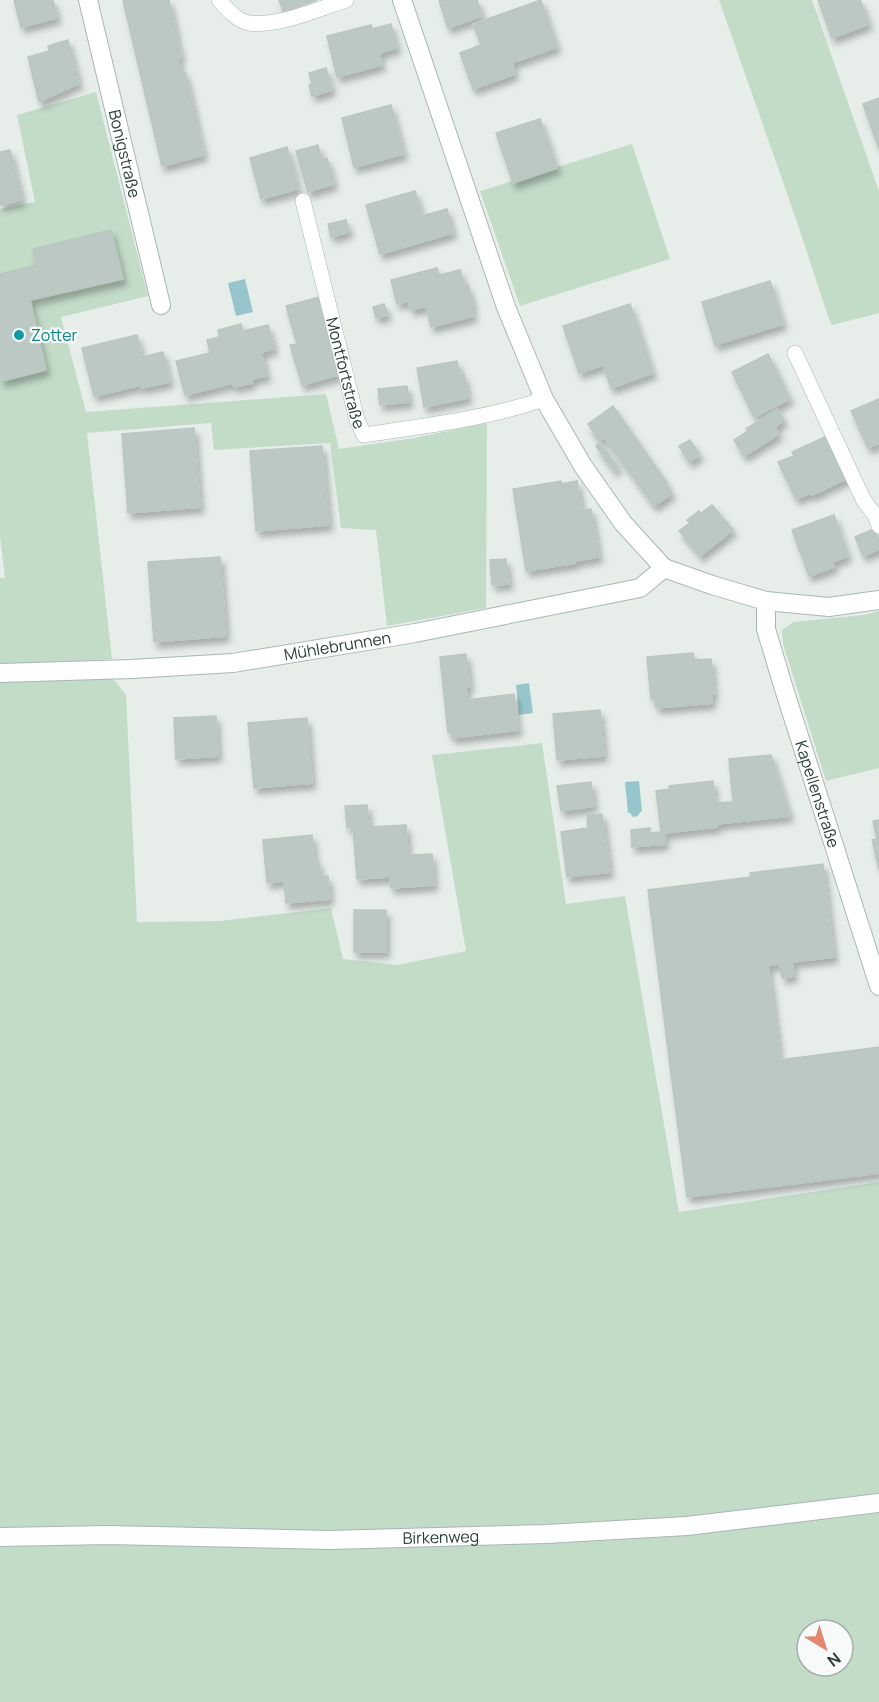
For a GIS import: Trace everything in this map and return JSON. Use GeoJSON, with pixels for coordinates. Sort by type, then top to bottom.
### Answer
{"type":"FeatureCollection","features":[{"type":"Feature","properties":{"kind":"street","name":"Bonigstraße"},"geometry":{"type":"LineString","coordinates":[[88,0],[161,305]]}},
{"type":"Feature","properties":{"kind":"street"},"geometry":{"type":"LineString","coordinates":[[402,0],[506,307],[544,399],[582,466],[623,523],[664,568],[712,585],[766,601],[829,607],[879,600]]}},
{"type":"Feature","properties":{"kind":"street","name":"Mühlebrunnen"},"geometry":{"type":"LineString","coordinates":[[0,673],[233,663],[415,633],[640,588],[664,568]]}},
{"type":"Feature","properties":{"kind":"street","name":"Kapellenstraße"},"geometry":{"type":"LineString","coordinates":[[766,601],[766,629],[784,689],[873,950],[879,986]]}},
{"type":"Feature","properties":{"kind":"street","name":"Birkenweg"},"geometry":{"type":"LineString","coordinates":[[0,1537],[108,1535],[330,1540],[546,1534],[687,1526],[879,1503]]}},
{"type":"Feature","properties":{"kind":"lane"},"geometry":{"type":"LineString","coordinates":[[219,0],[229,12],[247,23],[279,22],[346,0]]}},
{"type":"Feature","properties":{"kind":"lane","name":"Montfortstraße"},"geometry":{"type":"LineString","coordinates":[[303,201],[357,420],[364,435],[519,408],[544,399]]}},
{"type":"Feature","properties":{"kind":"lane"},"geometry":{"type":"LineString","coordinates":[[795,353],[864,501],[875,515],[879,526]]}},
{"type":"Feature","properties":{"kind":"green space"},"geometry":{"type":"Polygon","coordinates":[[[719,0],[812,0],[879,191],[879,313],[832,325],[719,0]]]}},
{"type":"Feature","properties":{"kind":"green space"},"geometry":{"type":"Polygon","coordinates":[[[96,92],[148,296],[61,317],[86,412],[326,394],[339,449],[414,438],[487,423],[486,608],[387,626],[376,530],[341,528],[330,443],[214,450],[211,423],[87,433],[112,659],[0,665],[0,578],[5,578],[0,536],[0,209],[35,202],[17,115],[96,92]]]}},
{"type":"Feature","properties":{"kind":"green space"},"geometry":{"type":"Polygon","coordinates":[[[632,144],[670,259],[520,306],[480,191],[632,144]]]}},
{"type":"Feature","properties":{"kind":"green space"},"geometry":{"type":"Polygon","coordinates":[[[879,611],[879,768],[826,781],[783,644],[782,630],[793,622],[864,615],[879,611]]]}},
{"type":"Feature","properties":{"kind":"green space"},"geometry":{"type":"Polygon","coordinates":[[[111,676],[126,695],[137,922],[220,921],[331,908],[343,959],[397,965],[466,951],[432,755],[542,743],[566,904],[625,896],[679,1212],[879,1182],[879,1493],[703,1517],[482,1529],[243,1532],[0,1531],[0,680],[111,676]]]}},
{"type":"Feature","properties":{"kind":"green space"},"geometry":{"type":"Polygon","coordinates":[[[879,1510],[879,1702],[0,1702],[0,1544],[137,1543],[331,1546],[879,1510]]]}},
{"type":"Feature","properties":{"kind":"water"},"geometry":{"type":"Polygon","coordinates":[[[245,279],[253,312],[236,316],[228,283],[245,279]]]}},
{"type":"Feature","properties":{"kind":"water"},"geometry":{"type":"Polygon","coordinates":[[[529,683],[533,713],[519,715],[516,685],[529,683]]]}},
{"type":"Feature","properties":{"kind":"water"},"geometry":{"type":"Polygon","coordinates":[[[639,781],[642,812],[633,817],[628,813],[625,782],[639,781]]]}},
{"type":"Feature","properties":{"kind":"building"},"geometry":{"type":"Polygon","coordinates":[[[14,0],[53,0],[57,18],[21,27],[14,0]]]}},
{"type":"Feature","properties":{"kind":"building"},"geometry":{"type":"Polygon","coordinates":[[[123,0],[169,0],[181,57],[178,59],[181,72],[185,72],[204,155],[162,166],[123,0]]]}},
{"type":"Feature","properties":{"kind":"building"},"geometry":{"type":"Polygon","coordinates":[[[279,0],[317,0],[283,11],[279,0]]]}},
{"type":"Feature","properties":{"kind":"building"},"geometry":{"type":"Polygon","coordinates":[[[439,0],[477,0],[482,16],[448,28],[439,0]]]}},
{"type":"Feature","properties":{"kind":"building"},"geometry":{"type":"Polygon","coordinates":[[[541,0],[557,47],[512,63],[515,74],[473,89],[460,53],[481,45],[473,24],[541,0]]]}},
{"type":"Feature","properties":{"kind":"building"},"geometry":{"type":"Polygon","coordinates":[[[818,0],[860,0],[869,24],[832,38],[818,0]]]}},
{"type":"Feature","properties":{"kind":"building"},"geometry":{"type":"Polygon","coordinates":[[[391,24],[397,48],[379,53],[382,65],[337,77],[327,36],[371,25],[372,29],[391,24]]]}},
{"type":"Feature","properties":{"kind":"building"},"geometry":{"type":"Polygon","coordinates":[[[68,40],[79,83],[39,102],[28,57],[49,51],[48,46],[68,40]]]}},
{"type":"Feature","properties":{"kind":"building"},"geometry":{"type":"Polygon","coordinates":[[[326,68],[332,90],[312,96],[309,73],[326,68]]]}},
{"type":"Feature","properties":{"kind":"building"},"geometry":{"type":"Polygon","coordinates":[[[879,98],[879,149],[863,104],[879,98]]]}},
{"type":"Feature","properties":{"kind":"building"},"geometry":{"type":"Polygon","coordinates":[[[391,105],[404,154],[354,167],[342,118],[391,105]]]}},
{"type":"Feature","properties":{"kind":"building"},"geometry":{"type":"Polygon","coordinates":[[[540,119],[557,168],[513,183],[496,133],[540,119]]]}},
{"type":"Feature","properties":{"kind":"building"},"geometry":{"type":"Polygon","coordinates":[[[318,145],[321,159],[327,158],[334,184],[308,192],[296,151],[318,145]]]}},
{"type":"Feature","properties":{"kind":"building"},"geometry":{"type":"Polygon","coordinates":[[[287,147],[298,189],[261,199],[250,158],[287,147]]]}},
{"type":"Feature","properties":{"kind":"building"},"geometry":{"type":"Polygon","coordinates":[[[10,150],[22,200],[0,205],[0,152],[10,150]]]}},
{"type":"Feature","properties":{"kind":"building"},"geometry":{"type":"Polygon","coordinates":[[[415,191],[422,216],[447,209],[453,233],[380,254],[366,205],[415,191]]]}},
{"type":"Feature","properties":{"kind":"building"},"geometry":{"type":"Polygon","coordinates":[[[346,220],[349,232],[331,237],[328,224],[346,220]]]}},
{"type":"Feature","properties":{"kind":"building","name":"Zotter"},"geometry":{"type":"Polygon","coordinates":[[[111,230],[123,279],[30,300],[46,370],[2,381],[0,373],[0,274],[36,265],[33,249],[111,230]]]}},
{"type":"Feature","properties":{"kind":"building"},"geometry":{"type":"Polygon","coordinates":[[[437,268],[439,275],[460,270],[464,286],[468,285],[474,316],[431,327],[426,306],[411,310],[408,301],[397,304],[391,280],[437,268]]]}},
{"type":"Feature","properties":{"kind":"building"},"geometry":{"type":"Polygon","coordinates":[[[770,281],[783,324],[715,345],[702,302],[770,281]]]}},
{"type":"Feature","properties":{"kind":"building"},"geometry":{"type":"Polygon","coordinates":[[[320,297],[342,374],[302,385],[290,345],[297,344],[286,306],[320,297]]]}},
{"type":"Feature","properties":{"kind":"building"},"geometry":{"type":"Polygon","coordinates":[[[384,304],[388,315],[376,318],[373,307],[384,304]]]}},
{"type":"Feature","properties":{"kind":"building"},"geometry":{"type":"Polygon","coordinates":[[[630,304],[653,373],[611,388],[603,365],[579,373],[563,326],[630,304]]]}},
{"type":"Feature","properties":{"kind":"building"},"geometry":{"type":"Polygon","coordinates":[[[241,324],[243,331],[268,325],[274,349],[261,352],[267,376],[251,379],[252,383],[234,387],[233,383],[185,395],[176,361],[210,353],[207,340],[219,337],[218,330],[241,324]]]}},
{"type":"Feature","properties":{"kind":"building"},"geometry":{"type":"Polygon","coordinates":[[[137,335],[142,357],[163,352],[170,382],[141,388],[141,385],[94,396],[82,348],[137,335]]]}},
{"type":"Feature","properties":{"kind":"building"},"geometry":{"type":"Polygon","coordinates":[[[768,354],[790,399],[754,417],[732,372],[768,354]]]}},
{"type":"Feature","properties":{"kind":"building"},"geometry":{"type":"Polygon","coordinates":[[[457,361],[460,375],[464,374],[468,398],[424,407],[417,368],[457,361]]]}},
{"type":"Feature","properties":{"kind":"building"},"geometry":{"type":"Polygon","coordinates":[[[407,386],[409,402],[380,405],[378,389],[407,386]]]}},
{"type":"Feature","properties":{"kind":"building"},"geometry":{"type":"Polygon","coordinates":[[[879,399],[879,443],[868,448],[851,411],[879,399]]]}},
{"type":"Feature","properties":{"kind":"building"},"geometry":{"type":"Polygon","coordinates":[[[613,406],[672,493],[654,506],[604,437],[599,441],[588,424],[613,406]]]}},
{"type":"Feature","properties":{"kind":"building"},"geometry":{"type":"Polygon","coordinates":[[[777,409],[784,420],[775,427],[779,434],[744,456],[734,440],[748,431],[746,429],[777,409]]]}},
{"type":"Feature","properties":{"kind":"building"},"geometry":{"type":"Polygon","coordinates":[[[194,428],[200,507],[128,513],[122,434],[194,428]]]}},
{"type":"Feature","properties":{"kind":"building"},"geometry":{"type":"Polygon","coordinates":[[[829,435],[848,478],[812,495],[810,493],[796,499],[778,462],[794,456],[792,452],[829,435]]]}},
{"type":"Feature","properties":{"kind":"building"},"geometry":{"type":"Polygon","coordinates":[[[690,440],[700,455],[689,462],[679,446],[690,440]]]}},
{"type":"Feature","properties":{"kind":"building"},"geometry":{"type":"Polygon","coordinates":[[[600,443],[618,467],[614,471],[596,446],[600,443]]]}},
{"type":"Feature","properties":{"kind":"building"},"geometry":{"type":"Polygon","coordinates":[[[322,446],[329,525],[256,531],[250,451],[322,446]]]}},
{"type":"Feature","properties":{"kind":"building"},"geometry":{"type":"Polygon","coordinates":[[[561,481],[566,513],[591,509],[599,557],[526,571],[513,489],[561,481]]]}},
{"type":"Feature","properties":{"kind":"building"},"geometry":{"type":"Polygon","coordinates":[[[577,481],[582,510],[566,513],[561,484],[577,481]]]}},
{"type":"Feature","properties":{"kind":"building"},"geometry":{"type":"Polygon","coordinates":[[[712,505],[733,530],[700,556],[679,531],[690,523],[687,520],[712,505]]]}},
{"type":"Feature","properties":{"kind":"building"},"geometry":{"type":"Polygon","coordinates":[[[834,515],[848,556],[832,562],[834,567],[809,576],[792,530],[834,515]]]}},
{"type":"Feature","properties":{"kind":"building"},"geometry":{"type":"Polygon","coordinates":[[[874,529],[879,540],[879,549],[863,556],[855,537],[874,529]]]}},
{"type":"Feature","properties":{"kind":"building"},"geometry":{"type":"Polygon","coordinates":[[[220,557],[226,636],[154,642],[148,562],[220,557]]]}},
{"type":"Feature","properties":{"kind":"building"},"geometry":{"type":"Polygon","coordinates":[[[506,559],[509,584],[492,585],[490,560],[506,559]]]}},
{"type":"Feature","properties":{"kind":"building"},"geometry":{"type":"Polygon","coordinates":[[[693,653],[694,660],[711,659],[714,694],[711,694],[712,703],[656,708],[655,699],[651,699],[647,657],[693,653]]]}},
{"type":"Feature","properties":{"kind":"building"},"geometry":{"type":"Polygon","coordinates":[[[466,654],[470,687],[466,687],[467,700],[514,694],[518,730],[452,738],[451,731],[448,732],[440,657],[466,654]]]}},
{"type":"Feature","properties":{"kind":"building"},"geometry":{"type":"Polygon","coordinates":[[[600,710],[604,756],[557,760],[553,714],[600,710]]]}},
{"type":"Feature","properties":{"kind":"building"},"geometry":{"type":"Polygon","coordinates":[[[216,716],[218,756],[176,759],[174,718],[216,716]]]}},
{"type":"Feature","properties":{"kind":"building"},"geometry":{"type":"Polygon","coordinates":[[[307,718],[312,783],[254,788],[248,723],[307,718]]]}},
{"type":"Feature","properties":{"kind":"building"},"geometry":{"type":"Polygon","coordinates":[[[771,755],[790,816],[717,824],[715,803],[733,802],[729,759],[771,755]]]}},
{"type":"Feature","properties":{"kind":"building"},"geometry":{"type":"Polygon","coordinates":[[[713,781],[717,827],[664,833],[665,844],[632,847],[631,830],[650,828],[650,833],[661,832],[656,791],[670,789],[669,786],[713,781]]]}},
{"type":"Feature","properties":{"kind":"building"},"geometry":{"type":"Polygon","coordinates":[[[591,782],[594,806],[561,811],[557,786],[591,782]]]}},
{"type":"Feature","properties":{"kind":"building"},"geometry":{"type":"Polygon","coordinates":[[[367,805],[369,827],[406,825],[408,855],[432,854],[434,885],[391,888],[390,877],[357,879],[353,827],[347,828],[345,806],[367,805]]]}},
{"type":"Feature","properties":{"kind":"building"},"geometry":{"type":"Polygon","coordinates":[[[602,814],[610,872],[567,877],[561,832],[588,828],[587,815],[602,814]]]}},
{"type":"Feature","properties":{"kind":"building"},"geometry":{"type":"Polygon","coordinates":[[[879,820],[879,870],[872,840],[877,839],[873,821],[879,820]]]}},
{"type":"Feature","properties":{"kind":"building"},"geometry":{"type":"Polygon","coordinates":[[[312,835],[315,863],[319,862],[320,877],[328,876],[330,899],[286,903],[284,881],[267,883],[263,840],[312,835]]]}},
{"type":"Feature","properties":{"kind":"building"},"geometry":{"type":"Polygon","coordinates":[[[823,864],[834,957],[792,962],[794,976],[782,978],[780,964],[762,966],[750,873],[823,864]]]}},
{"type":"Feature","properties":{"kind":"building"},"geometry":{"type":"Polygon","coordinates":[[[750,877],[762,966],[768,965],[780,1060],[671,1074],[648,890],[750,877]]]}},
{"type":"Feature","properties":{"kind":"building"},"geometry":{"type":"Polygon","coordinates":[[[354,910],[386,910],[386,952],[354,952],[354,910]]]}},
{"type":"Feature","properties":{"kind":"building"},"geometry":{"type":"Polygon","coordinates":[[[879,1047],[879,1173],[687,1197],[671,1074],[879,1047]]]}},
{"type":"Feature","properties":{"kind":"place","name":"Zotter"},"geometry":{"type":"Point","coordinates":[19,335]}}]}
